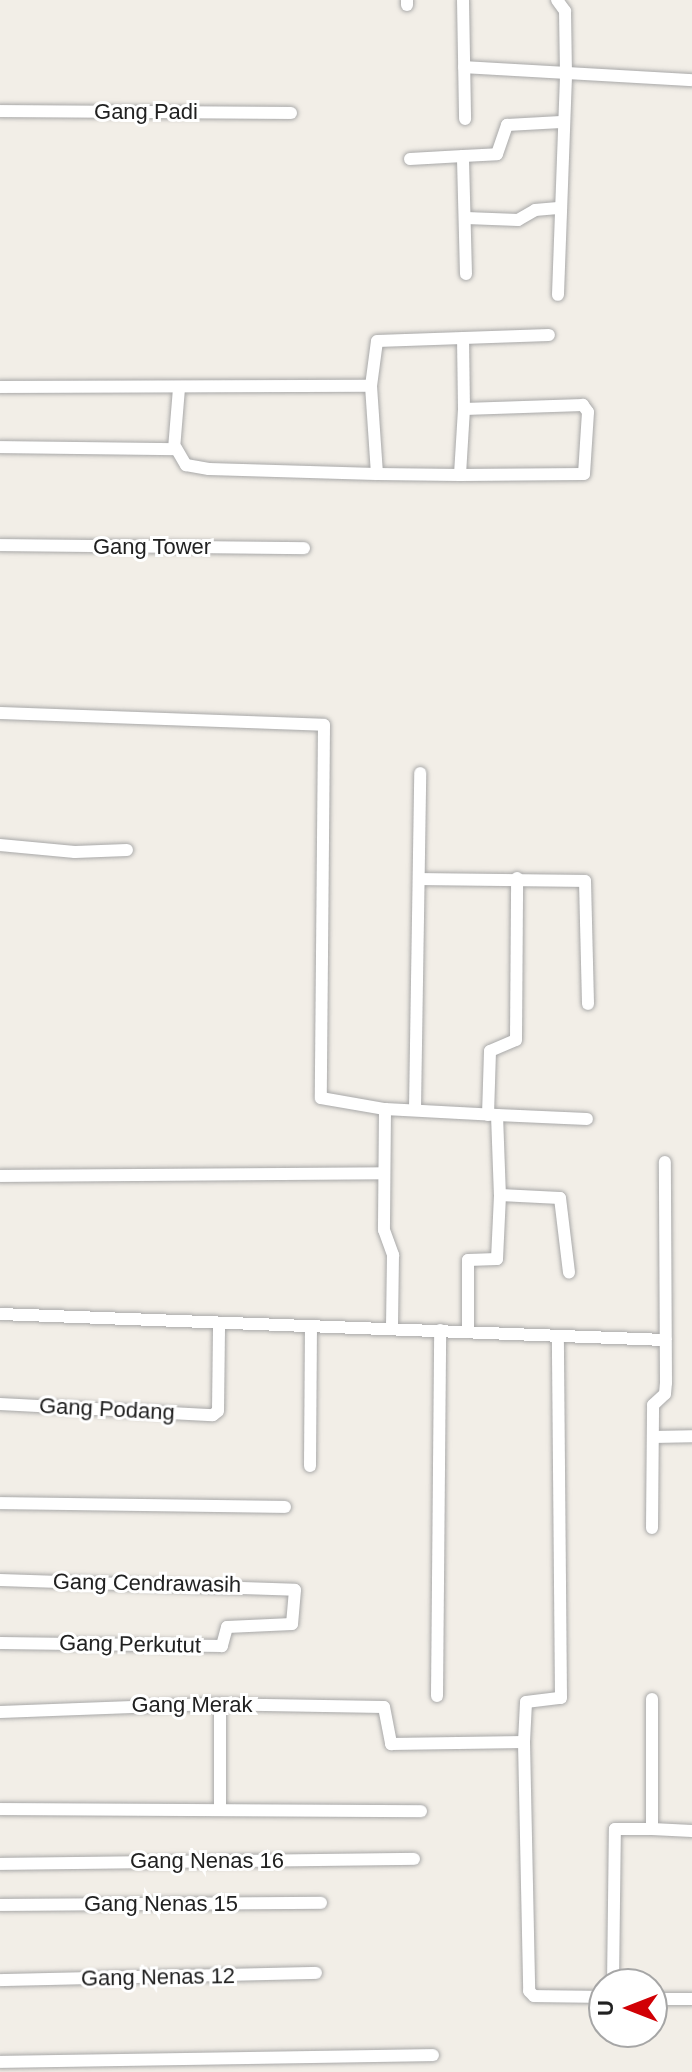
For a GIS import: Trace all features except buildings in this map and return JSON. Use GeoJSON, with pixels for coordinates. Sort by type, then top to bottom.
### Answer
{"type":"FeatureCollection","features":[{"type":"Feature","properties":{"kind":"street"},"geometry":{"type":"LineString","coordinates":[[463,0],[465,119]]}},
{"type":"Feature","properties":{"kind":"street"},"geometry":{"type":"LineString","coordinates":[[557,0],[565,11],[566,76],[561,122],[558,295]]}},
{"type":"Feature","properties":{"kind":"street"},"geometry":{"type":"LineString","coordinates":[[464,67],[566,76],[692,80]]}},
{"type":"Feature","properties":{"kind":"street","name":"Gang Padi"},"geometry":{"type":"LineString","coordinates":[[0,111],[291,113]]}},
{"type":"Feature","properties":{"kind":"street"},"geometry":{"type":"LineString","coordinates":[[410,159],[497,154],[507,125],[561,122]]}},
{"type":"Feature","properties":{"kind":"street"},"geometry":{"type":"LineString","coordinates":[[463,156],[466,274]]}},
{"type":"Feature","properties":{"kind":"street"},"geometry":{"type":"LineString","coordinates":[[466,218],[518,220],[535,210],[558,208]]}},
{"type":"Feature","properties":{"kind":"street"},"geometry":{"type":"LineString","coordinates":[[376,474],[371,386],[375,346],[382,338],[549,335]]}},
{"type":"Feature","properties":{"kind":"street"},"geometry":{"type":"LineString","coordinates":[[460,475],[464,409],[463,338]]}},
{"type":"Feature","properties":{"kind":"street"},"geometry":{"type":"LineString","coordinates":[[0,387],[371,386]]}},
{"type":"Feature","properties":{"kind":"street"},"geometry":{"type":"LineString","coordinates":[[179,388],[176,448],[186,465],[209,469],[527,478],[582,475],[587,470],[588,416],[583,405],[464,409]]}},
{"type":"Feature","properties":{"kind":"street"},"geometry":{"type":"LineString","coordinates":[[0,447],[176,448]]}},
{"type":"Feature","properties":{"kind":"street","name":"Gang Tower"},"geometry":{"type":"LineString","coordinates":[[0,545],[304,548]]}},
{"type":"Feature","properties":{"kind":"street"},"geometry":{"type":"LineString","coordinates":[[0,713],[324,725],[321,1096],[385,1109],[415,1108],[587,1119]]}},
{"type":"Feature","properties":{"kind":"street"},"geometry":{"type":"LineString","coordinates":[[415,1108],[421,879],[420,773]]}},
{"type":"Feature","properties":{"kind":"street"},"geometry":{"type":"LineString","coordinates":[[0,845],[75,852],[127,850]]}},
{"type":"Feature","properties":{"kind":"street"},"geometry":{"type":"LineString","coordinates":[[421,879],[517,878],[588,884],[588,1004]]}},
{"type":"Feature","properties":{"kind":"street"},"geometry":{"type":"LineString","coordinates":[[468,1332],[468,1260],[497,1259],[500,1195],[492,1115],[490,1051],[516,1040],[517,878]]}},
{"type":"Feature","properties":{"kind":"street"},"geometry":{"type":"LineString","coordinates":[[385,1109],[384,1230],[393,1255],[392,1327]]}},
{"type":"Feature","properties":{"kind":"street"},"geometry":{"type":"LineString","coordinates":[[652,1528],[653,1404],[665,1394],[665,1162]]}},
{"type":"Feature","properties":{"kind":"street"},"geometry":{"type":"LineString","coordinates":[[0,1176],[384,1173]]}},
{"type":"Feature","properties":{"kind":"street"},"geometry":{"type":"LineString","coordinates":[[500,1195],[560,1198],[569,1272]]}},
{"type":"Feature","properties":{"kind":"street"},"geometry":{"type":"LineString","coordinates":[[0,1314],[311,1329],[392,1327],[558,1339],[665,1340]]}},
{"type":"Feature","properties":{"kind":"street","name":"Gang Podang"},"geometry":{"type":"LineString","coordinates":[[0,1404],[213,1415],[218,1411],[219,1323]]}},
{"type":"Feature","properties":{"kind":"street"},"geometry":{"type":"LineString","coordinates":[[310,1466],[311,1329]]}},
{"type":"Feature","properties":{"kind":"street"},"geometry":{"type":"LineString","coordinates":[[437,1696],[440,1330]]}},
{"type":"Feature","properties":{"kind":"street"},"geometry":{"type":"LineString","coordinates":[[558,1339],[561,1698],[526,1702],[524,1742],[529,1991],[534,1996],[588,1997]]}},
{"type":"Feature","properties":{"kind":"street"},"geometry":{"type":"LineString","coordinates":[[653,1437],[692,1436]]}},
{"type":"Feature","properties":{"kind":"street"},"geometry":{"type":"LineString","coordinates":[[0,1503],[285,1507]]}},
{"type":"Feature","properties":{"kind":"street","name":"Gang Cendrawasih"},"geometry":{"type":"LineString","coordinates":[[0,1580],[294,1588],[292,1624]]}},
{"type":"Feature","properties":{"kind":"street","name":"Gang Perkutut"},"geometry":{"type":"LineString","coordinates":[[0,1643],[222,1646],[227,1627],[292,1624]]}},
{"type":"Feature","properties":{"kind":"street"},"geometry":{"type":"LineString","coordinates":[[652,1699],[652,1829]]}},
{"type":"Feature","properties":{"kind":"street"},"geometry":{"type":"LineString","coordinates":[[220,1704],[220,1807]]}},
{"type":"Feature","properties":{"kind":"street","name":"Gang Merak"},"geometry":{"type":"LineString","coordinates":[[0,1712],[220,1704],[384,1707],[391,1744],[524,1742]]}},
{"type":"Feature","properties":{"kind":"street"},"geometry":{"type":"LineString","coordinates":[[0,1809],[220,1807],[421,1811]]}},
{"type":"Feature","properties":{"kind":"street"},"geometry":{"type":"LineString","coordinates":[[613,1968],[615,1829],[692,1831]]}},
{"type":"Feature","properties":{"kind":"street","name":"Gang Nenas 16"},"geometry":{"type":"LineString","coordinates":[[0,1864],[414,1859]]}},
{"type":"Feature","properties":{"kind":"street","name":"Gang Nenas 15"},"geometry":{"type":"LineString","coordinates":[[0,1905],[321,1903]]}},
{"type":"Feature","properties":{"kind":"street","name":"Gang Nenas 12"},"geometry":{"type":"LineString","coordinates":[[0,1980],[316,1973]]}},
{"type":"Feature","properties":{"kind":"street"},"geometry":{"type":"LineString","coordinates":[[668,1999],[692,1999]]}},
{"type":"Feature","properties":{"kind":"street"},"geometry":{"type":"LineString","coordinates":[[0,2062],[433,2055]]}}]}
